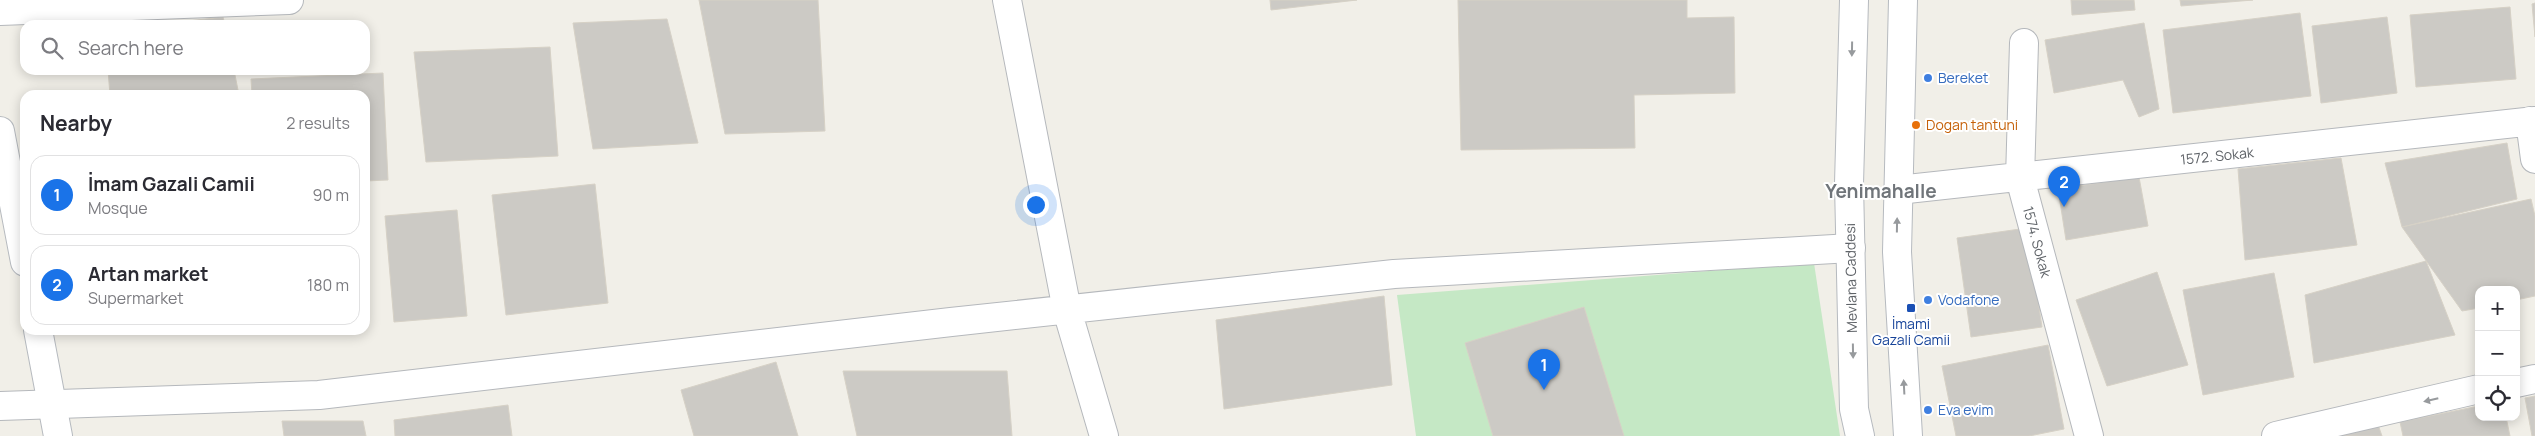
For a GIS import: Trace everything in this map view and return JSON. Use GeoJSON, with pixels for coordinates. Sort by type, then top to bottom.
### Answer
{"type":"FeatureCollection","features":[{"type":"Feature","properties":{"kind":"street"},"geometry":{"type":"LineString","coordinates":[[0,11],[289,0]]}},
{"type":"Feature","properties":{"kind":"street"},"geometry":{"type":"LineString","coordinates":[[1007,0],[1067,310],[1104,436]]}},
{"type":"Feature","properties":{"kind":"street","name":"Mevlana Caddesi"},"geometry":{"type":"LineString","coordinates":[[1854,0],[1849,184],[1854,410],[1860,436]]}},
{"type":"Feature","properties":{"kind":"street"},"geometry":{"type":"LineString","coordinates":[[1903,0],[1897,252],[1908,436]]}},
{"type":"Feature","properties":{"kind":"street","name":"1574. Sokak"},"geometry":{"type":"LineString","coordinates":[[2024,43],[2020,178],[2089,436]]}},
{"type":"Feature","properties":{"kind":"street"},"geometry":{"type":"LineString","coordinates":[[2532,121],[2535,159]]}},
{"type":"Feature","properties":{"kind":"street","name":"1572. Sokak"},"geometry":{"type":"LineString","coordinates":[[1898,190],[2532,121]]}},
{"type":"Feature","properties":{"kind":"street"},"geometry":{"type":"LineString","coordinates":[[0,131],[20,236]]}},
{"type":"Feature","properties":{"kind":"street"},"geometry":{"type":"LineString","coordinates":[[0,406],[52,402],[319,395],[1394,274],[1851,248]]}},
{"type":"Feature","properties":{"kind":"street"},"geometry":{"type":"LineString","coordinates":[[39,335],[58,436]]}},
{"type":"Feature","properties":{"kind":"street"},"geometry":{"type":"LineString","coordinates":[[2520,382],[2535,380]]}},
{"type":"Feature","properties":{"kind":"street"},"geometry":{"type":"LineString","coordinates":[[2276,436],[2475,390]]}},
{"type":"Feature","properties":{"kind":"green space"},"geometry":{"type":"Polygon","coordinates":[[[1814,263],[1840,436],[1416,436],[1397,295],[1814,263]]]}},
{"type":"Feature","properties":{"kind":"building"},"geometry":{"type":"Polygon","coordinates":[[[699,0],[818,0],[825,131],[725,134],[699,0]]]}},
{"type":"Feature","properties":{"kind":"building"},"geometry":{"type":"Polygon","coordinates":[[[1270,0],[1357,0],[1271,10],[1270,0]]]}},
{"type":"Feature","properties":{"kind":"building"},"geometry":{"type":"Polygon","coordinates":[[[1458,0],[1687,0],[1687,18],[1734,17],[1735,93],[1634,95],[1635,148],[1461,150],[1458,0]]]}},
{"type":"Feature","properties":{"kind":"building"},"geometry":{"type":"Polygon","coordinates":[[[2071,0],[2134,0],[2135,10],[2072,15],[2071,0]]]}},
{"type":"Feature","properties":{"kind":"building"},"geometry":{"type":"Polygon","coordinates":[[[2180,0],[2253,0],[2181,6],[2180,0]]]}},
{"type":"Feature","properties":{"kind":"building"},"geometry":{"type":"Polygon","coordinates":[[[2535,3],[2535,37],[2532,4],[2535,3]]]}},
{"type":"Feature","properties":{"kind":"building"},"geometry":{"type":"Polygon","coordinates":[[[2510,7],[2516,79],[2416,87],[2410,15],[2510,7]]]}},
{"type":"Feature","properties":{"kind":"building"},"geometry":{"type":"Polygon","coordinates":[[[2300,13],[2311,96],[2173,113],[2163,30],[2300,13]]]}},
{"type":"Feature","properties":{"kind":"building"},"geometry":{"type":"Polygon","coordinates":[[[223,17],[224,20],[197,20],[223,17]]]}},
{"type":"Feature","properties":{"kind":"building"},"geometry":{"type":"Polygon","coordinates":[[[2387,17],[2397,93],[2321,103],[2312,26],[2387,17]]]}},
{"type":"Feature","properties":{"kind":"building"},"geometry":{"type":"Polygon","coordinates":[[[667,19],[698,143],[593,149],[573,23],[667,19]]]}},
{"type":"Feature","properties":{"kind":"building"},"geometry":{"type":"Polygon","coordinates":[[[2144,23],[2159,109],[2139,117],[2123,80],[2054,93],[2045,40],[2144,23]]]}},
{"type":"Feature","properties":{"kind":"building"},"geometry":{"type":"Polygon","coordinates":[[[550,47],[558,156],[426,162],[414,52],[550,47]]]}},
{"type":"Feature","properties":{"kind":"building"},"geometry":{"type":"Polygon","coordinates":[[[383,73],[388,180],[370,181],[370,90],[252,90],[251,79],[383,73]]]}},
{"type":"Feature","properties":{"kind":"building"},"geometry":{"type":"Polygon","coordinates":[[[108,75],[235,75],[238,90],[110,90],[108,75]]]}},
{"type":"Feature","properties":{"kind":"building"},"geometry":{"type":"Polygon","coordinates":[[[2507,143],[2517,199],[2402,227],[2385,163],[2507,143]]]}},
{"type":"Feature","properties":{"kind":"building"},"geometry":{"type":"Polygon","coordinates":[[[2341,158],[2357,245],[2245,260],[2238,169],[2341,158]]]}},
{"type":"Feature","properties":{"kind":"building"},"geometry":{"type":"Polygon","coordinates":[[[2139,177],[2148,226],[2066,240],[2058,189],[2139,177]]]}},
{"type":"Feature","properties":{"kind":"building"},"geometry":{"type":"Polygon","coordinates":[[[595,184],[608,303],[506,315],[492,195],[595,184]]]}},
{"type":"Feature","properties":{"kind":"building"},"geometry":{"type":"Polygon","coordinates":[[[2531,199],[2535,216],[2535,296],[2520,299],[2520,286],[2475,286],[2475,309],[2462,311],[2402,227],[2531,199]]]}},
{"type":"Feature","properties":{"kind":"building"},"geometry":{"type":"Polygon","coordinates":[[[457,210],[467,316],[394,322],[385,216],[457,210]]]}},
{"type":"Feature","properties":{"kind":"building"},"geometry":{"type":"Polygon","coordinates":[[[2027,228],[2042,327],[1971,337],[1957,238],[2027,228]]]}},
{"type":"Feature","properties":{"kind":"building"},"geometry":{"type":"Polygon","coordinates":[[[2426,261],[2455,335],[2314,363],[2305,295],[2426,261]]]}},
{"type":"Feature","properties":{"kind":"building"},"geometry":{"type":"Polygon","coordinates":[[[2157,272],[2188,365],[2107,386],[2076,300],[2157,272]]]}},
{"type":"Feature","properties":{"kind":"building"},"geometry":{"type":"Polygon","coordinates":[[[2274,273],[2294,377],[2203,395],[2183,290],[2274,273]]]}},
{"type":"Feature","properties":{"kind":"building"},"geometry":{"type":"Polygon","coordinates":[[[1384,296],[1392,385],[1224,409],[1216,320],[1384,296]]]}},
{"type":"Feature","properties":{"kind":"building"},"geometry":{"type":"Polygon","coordinates":[[[1584,307],[1624,436],[1493,436],[1465,343],[1584,307]]]}},
{"type":"Feature","properties":{"kind":"building"},"geometry":{"type":"Polygon","coordinates":[[[2048,345],[2064,429],[2029,436],[1956,436],[1942,366],[2048,345]]]}},
{"type":"Feature","properties":{"kind":"building"},"geometry":{"type":"Polygon","coordinates":[[[776,362],[798,436],[694,436],[681,390],[776,362]]]}},
{"type":"Feature","properties":{"kind":"building"},"geometry":{"type":"Polygon","coordinates":[[[843,371],[1007,371],[1012,436],[857,436],[843,371]]]}},
{"type":"Feature","properties":{"kind":"building"},"geometry":{"type":"Polygon","coordinates":[[[2535,396],[2535,436],[2532,436],[2525,398],[2535,396]]]}},
{"type":"Feature","properties":{"kind":"building"},"geometry":{"type":"Polygon","coordinates":[[[508,405],[512,436],[395,436],[394,420],[508,405]]]}},
{"type":"Feature","properties":{"kind":"building"},"geometry":{"type":"Polygon","coordinates":[[[2475,407],[2475,421],[2507,421],[2510,436],[2403,436],[2400,422],[2475,407]]]}},
{"type":"Feature","properties":{"kind":"building"},"geometry":{"type":"Polygon","coordinates":[[[2376,419],[2382,436],[2318,436],[2376,419]]]}},
{"type":"Feature","properties":{"kind":"building"},"geometry":{"type":"Polygon","coordinates":[[[282,421],[363,421],[366,436],[284,436],[282,421]]]}},
{"type":"Feature","properties":{"kind":"place","name":"Bereket"},"geometry":{"type":"Point","coordinates":[1928,78]}},
{"type":"Feature","properties":{"kind":"place","name":"Dogan tantuni"},"geometry":{"type":"Point","coordinates":[1916,125]}},
{"type":"Feature","properties":{"kind":"place","name":"Artan market"},"geometry":{"type":"Point","coordinates":[2064,207]}},
{"type":"Feature","properties":{"kind":"place","name":"Vodafone"},"geometry":{"type":"Point","coordinates":[1928,300]}},
{"type":"Feature","properties":{"kind":"place","name":"İmami Gazali Camii"},"geometry":{"type":"Point","coordinates":[1911,308]}},
{"type":"Feature","properties":{"kind":"place","name":"İmam Gazali Camii"},"geometry":{"type":"Point","coordinates":[1544,390]}},
{"type":"Feature","properties":{"kind":"place","name":"Eva evim"},"geometry":{"type":"Point","coordinates":[1928,410]}},
{"type":"Feature","properties":{"kind":"district","name":"Yenimahalle"},"geometry":{"type":"Point","coordinates":[1881,191]}}]}
